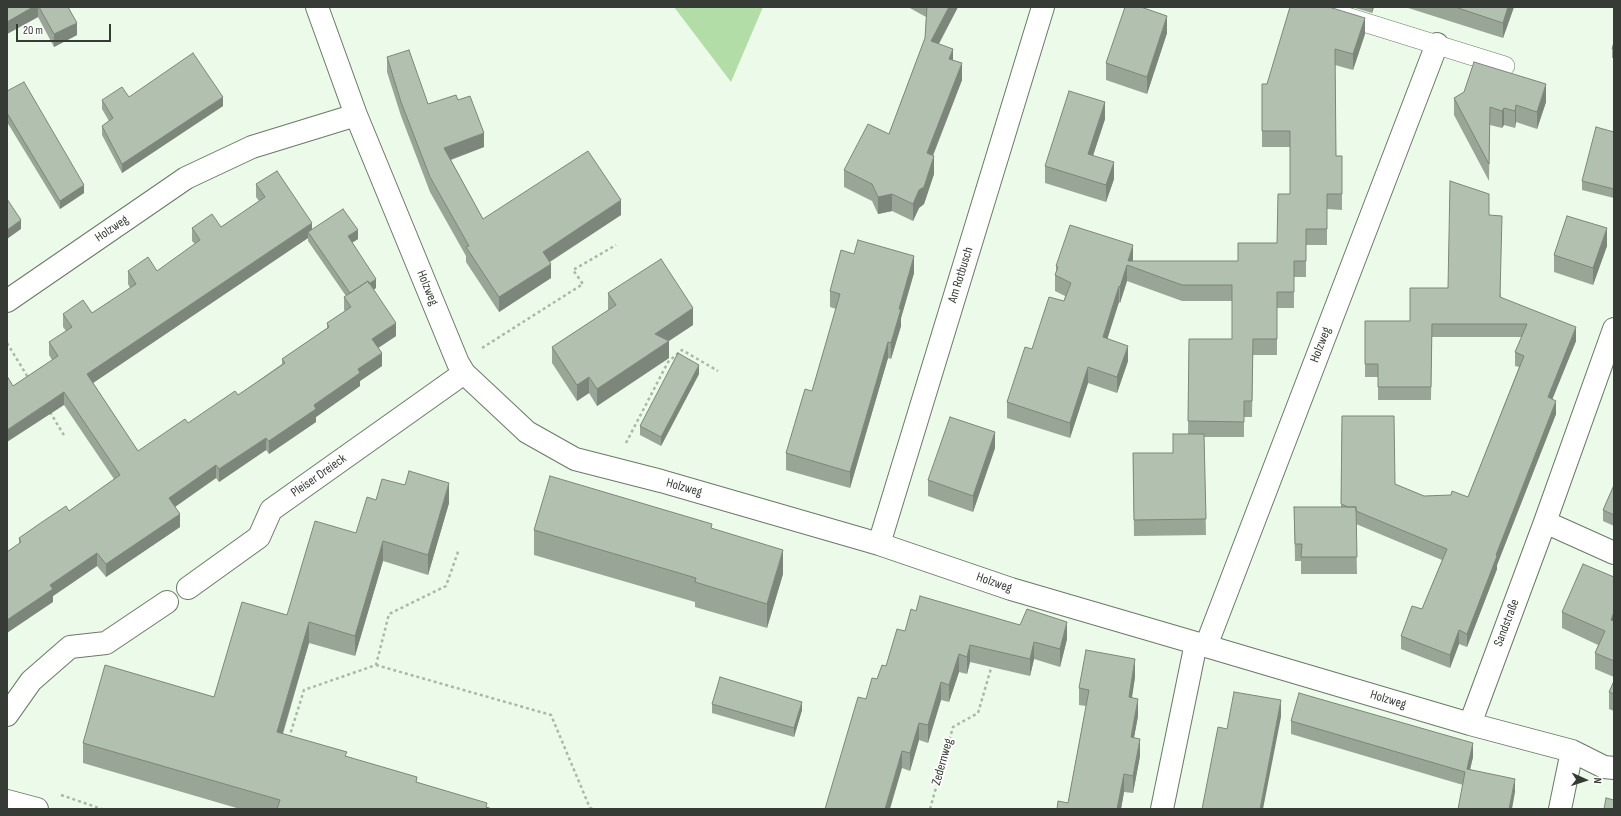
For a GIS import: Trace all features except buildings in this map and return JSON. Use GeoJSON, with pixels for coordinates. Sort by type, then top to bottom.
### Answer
{"type":"FeatureCollection","features":[{"type":"Feature","properties":{"kind":"street","name":"Holzweg"},"geometry":{"type":"LineString","coordinates":[[317,7],[356,115],[461,368],[527,432],[575,459],[612,468],[879,544],[1010,589],[1470,724],[1572,751],[1604,767],[1614,768]]}},
{"type":"Feature","properties":{"kind":"street","name":"Am Rotbusch"},"geometry":{"type":"LineString","coordinates":[[879,544],[1043,7]]}},
{"type":"Feature","properties":{"kind":"street","name":"Holzweg"},"geometry":{"type":"LineString","coordinates":[[1162,809],[1201,644],[1437,44]]}},
{"type":"Feature","properties":{"kind":"street","name":"Holzweg"},"geometry":{"type":"LineString","coordinates":[[7,301],[186,178],[252,147],[356,115]]}},
{"type":"Feature","properties":{"kind":"street","name":"Sandstraße"},"geometry":{"type":"LineString","coordinates":[[1470,724],[1545,522],[1614,329]]}},
{"type":"Feature","properties":{"kind":"street","name":"Pleiser Dreieck"},"geometry":{"type":"LineString","coordinates":[[188,588],[259,537],[271,510],[461,368]]}},
{"type":"Feature","properties":{"kind":"street"},"geometry":{"type":"LineString","coordinates":[[1545,522],[1614,554]]}},
{"type":"Feature","properties":{"kind":"street"},"geometry":{"type":"LineString","coordinates":[[7,715],[31,681],[70,647],[106,643],[167,602]]}},
{"type":"Feature","properties":{"kind":"street"},"geometry":{"type":"LineString","coordinates":[[1560,809],[1572,751]]}},
{"type":"Feature","properties":{"kind":"street"},"geometry":{"type":"LineString","coordinates":[[7,801],[38,809]]}},
{"type":"Feature","properties":{"kind":"lane"},"geometry":{"type":"LineString","coordinates":[[1315,7],[1505,66]]}},
{"type":"Feature","properties":{"kind":"path"},"geometry":{"type":"LineString","coordinates":[[461,368],[583,284],[573,270],[616,245]]}},
{"type":"Feature","properties":{"kind":"path"},"geometry":{"type":"LineString","coordinates":[[7,343],[32,383]]}},
{"type":"Feature","properties":{"kind":"path"},"geometry":{"type":"LineString","coordinates":[[612,468],[668,362],[682,350],[718,371]]}},
{"type":"Feature","properties":{"kind":"path"},"geometry":{"type":"LineString","coordinates":[[48,410],[65,436]]}},
{"type":"Feature","properties":{"kind":"path"},"geometry":{"type":"LineString","coordinates":[[376,665],[389,614],[446,586],[459,549]]}},
{"type":"Feature","properties":{"kind":"path","name":"Zedernweg"},"geometry":{"type":"LineString","coordinates":[[930,809],[954,727],[978,713],[993,660]]}},
{"type":"Feature","properties":{"kind":"path"},"geometry":{"type":"LineString","coordinates":[[288,742],[304,690],[376,665],[551,716],[590,808],[593,809]]}},
{"type":"Feature","properties":{"kind":"green space"},"geometry":{"type":"Polygon","coordinates":[[[674,7],[763,7],[731,82],[674,7]]]}}]}
